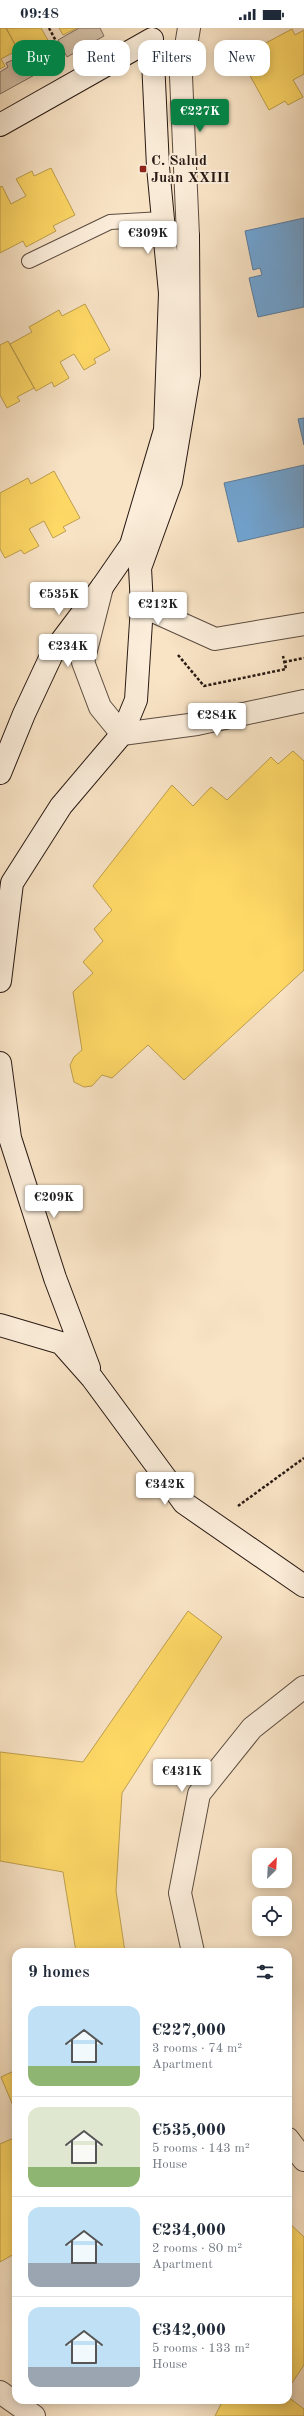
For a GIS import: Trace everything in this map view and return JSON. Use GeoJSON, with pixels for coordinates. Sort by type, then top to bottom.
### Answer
{"type":"FeatureCollection","features":[{"type":"Feature","properties":{"kind":"street"},"geometry":{"type":"LineString","coordinates":[[0,981],[12,883],[61,806],[122,734],[136,700],[142,606],[140,568],[171,482],[188,383],[188,236],[181,76],[189,28]]}},
{"type":"Feature","properties":{"kind":"street"},"geometry":{"type":"LineString","coordinates":[[0,126],[154,33],[162,219],[170,293],[165,430],[131,544],[102,587],[53,652],[24,714],[0,773]]}},
{"type":"Feature","properties":{"kind":"street"},"geometry":{"type":"LineString","coordinates":[[102,587],[83,662],[100,707],[122,734]]}},
{"type":"Feature","properties":{"kind":"street"},"geometry":{"type":"LineString","coordinates":[[142,606],[216,639],[304,624]]}},
{"type":"Feature","properties":{"kind":"street"},"geometry":{"type":"LineString","coordinates":[[122,734],[198,724],[304,701]]}},
{"type":"Feature","properties":{"kind":"street"},"geometry":{"type":"LineString","coordinates":[[0,1063],[10,1138],[55,1278],[92,1378]]}},
{"type":"Feature","properties":{"kind":"street"},"geometry":{"type":"LineString","coordinates":[[0,1325],[61,1343],[92,1378],[184,1503],[298,1583],[304,1598]]}},
{"type":"Feature","properties":{"kind":"street"},"geometry":{"type":"LineString","coordinates":[[192,1948],[180,1893],[199,1794],[252,1728],[304,1687]]}},
{"type":"Feature","properties":{"kind":"street"},"geometry":{"type":"LineString","coordinates":[[292,2145],[304,2160]]}},
{"type":"Feature","properties":{"kind":"street"},"geometry":{"type":"LineString","coordinates":[[0,2392],[12,2400]]}},
{"type":"Feature","properties":{"kind":"street"},"geometry":{"type":"LineString","coordinates":[[17,2404],[34,2416]]}},
{"type":"Feature","properties":{"kind":"lane"},"geometry":{"type":"LineString","coordinates":[[29,261],[110,222],[162,219]]}},
{"type":"Feature","properties":{"kind":"path"},"geometry":{"type":"LineString","coordinates":[[49,28],[67,62]]}},
{"type":"Feature","properties":{"kind":"path"},"geometry":{"type":"LineString","coordinates":[[284,662],[304,658]]}},
{"type":"Feature","properties":{"kind":"path"},"geometry":{"type":"LineString","coordinates":[[236,1507],[304,1458]]}},
{"type":"Feature","properties":{"kind":"shaded area"},"geometry":{"type":"Polygon","coordinates":[[[79,28],[100,28],[104,36],[97,40],[73,40],[73,54],[67,57],[65,53],[65,40],[58,40],[79,28]]]}},
{"type":"Feature","properties":{"kind":"shaded area"},"geometry":{"type":"Polygon","coordinates":[[[12,60],[12,76],[33,76],[0,94],[0,72],[8,67],[6,63],[12,60]]]}},
{"type":"Feature","properties":{"kind":"building: Homes"},"geometry":{"type":"Polygon","coordinates":[[[0,28],[6,28],[13,40],[12,53],[1,59],[5,66],[0,69],[0,28]]]}},
{"type":"Feature","properties":{"kind":"building: Homes"},"geometry":{"type":"Polygon","coordinates":[[[6,28],[41,28],[48,40],[13,40],[6,28]]]}},
{"type":"Feature","properties":{"kind":"building: Homes"},"geometry":{"type":"Polygon","coordinates":[[[59,28],[77,28],[63,35],[59,28]]]}},
{"type":"Feature","properties":{"kind":"building: Homes"},"geometry":{"type":"Polygon","coordinates":[[[292,29],[295,35],[304,30],[304,74],[293,80],[303,97],[288,105],[285,101],[269,110],[250,76],[270,76],[270,41],[292,29]]]}},
{"type":"Feature","properties":{"kind":"building: Homes"},"geometry":{"type":"Polygon","coordinates":[[[51,168],[75,215],[53,226],[56,231],[26,247],[23,241],[0,253],[0,187],[2,186],[11,204],[26,196],[16,179],[32,171],[34,176],[51,168]]]}},
{"type":"Feature","properties":{"kind":"building: Homes"},"geometry":{"type":"Polygon","coordinates":[[[85,304],[110,350],[94,359],[96,363],[84,370],[74,354],[60,362],[69,378],[54,387],[52,382],[36,391],[10,344],[32,332],[29,327],[59,310],[62,316],[85,304]]]}},
{"type":"Feature","properties":{"kind":"building: Homes"},"geometry":{"type":"Polygon","coordinates":[[[8,341],[34,388],[17,397],[20,401],[7,408],[0,395],[0,345],[8,341]]]}},
{"type":"Feature","properties":{"kind":"building: Homes"},"geometry":{"type":"Polygon","coordinates":[[[54,471],[80,518],[63,527],[66,531],[53,538],[44,521],[29,529],[39,546],[24,554],[21,550],[5,558],[0,549],[0,493],[28,478],[31,484],[54,471]]]}},
{"type":"Feature","properties":{"kind":"building: Homes"},"geometry":{"type":"Polygon","coordinates":[[[293,751],[304,761],[304,970],[184,1080],[148,1045],[112,1078],[102,1075],[92,1086],[84,1087],[74,1082],[70,1065],[74,1057],[82,1050],[73,992],[93,973],[83,962],[103,941],[94,929],[112,910],[93,886],[172,785],[193,806],[211,787],[227,800],[271,757],[278,764],[293,751]]]}},
{"type":"Feature","properties":{"kind":"building: Homes"},"geometry":{"type":"Polygon","coordinates":[[[188,1611],[222,1637],[122,1793],[116,1891],[124,1948],[75,1948],[63,1872],[0,1861],[0,1752],[83,1762],[188,1611]]]}},
{"type":"Feature","properties":{"kind":"building: Homes"},"geometry":{"type":"Polygon","coordinates":[[[12,2072],[12,2103],[1,2077],[12,2072]]]}},
{"type":"Feature","properties":{"kind":"building: Homes"},"geometry":{"type":"Polygon","coordinates":[[[12,2139],[12,2255],[0,2262],[0,2144],[12,2139]]]}},
{"type":"Feature","properties":{"kind":"building: Homes"},"geometry":{"type":"Polygon","coordinates":[[[292,2226],[304,2237],[304,2365],[292,2383],[292,2226]]]}},
{"type":"Feature","properties":{"kind":"building: Homes"},"geometry":{"type":"Polygon","coordinates":[[[292,2400],[304,2409],[304,2416],[215,2416],[221,2404],[292,2404],[292,2400]]]}},
{"type":"Feature","properties":{"kind":"building: Schools"},"geometry":{"type":"Polygon","coordinates":[[[304,218],[304,307],[258,317],[249,278],[262,275],[260,268],[253,270],[245,231],[304,218]]]}},
{"type":"Feature","properties":{"kind":"building: Schools"},"geometry":{"type":"Polygon","coordinates":[[[304,418],[304,445],[298,419],[304,418]]]}},
{"type":"Feature","properties":{"kind":"building: Schools"},"geometry":{"type":"Polygon","coordinates":[[[304,465],[304,527],[238,542],[224,483],[304,465]]]}},
{"type":"Feature","properties":{"kind":"place","name":"C. Salud Juan XXIII"},"geometry":{"type":"Point","coordinates":[143,169]}}]}
